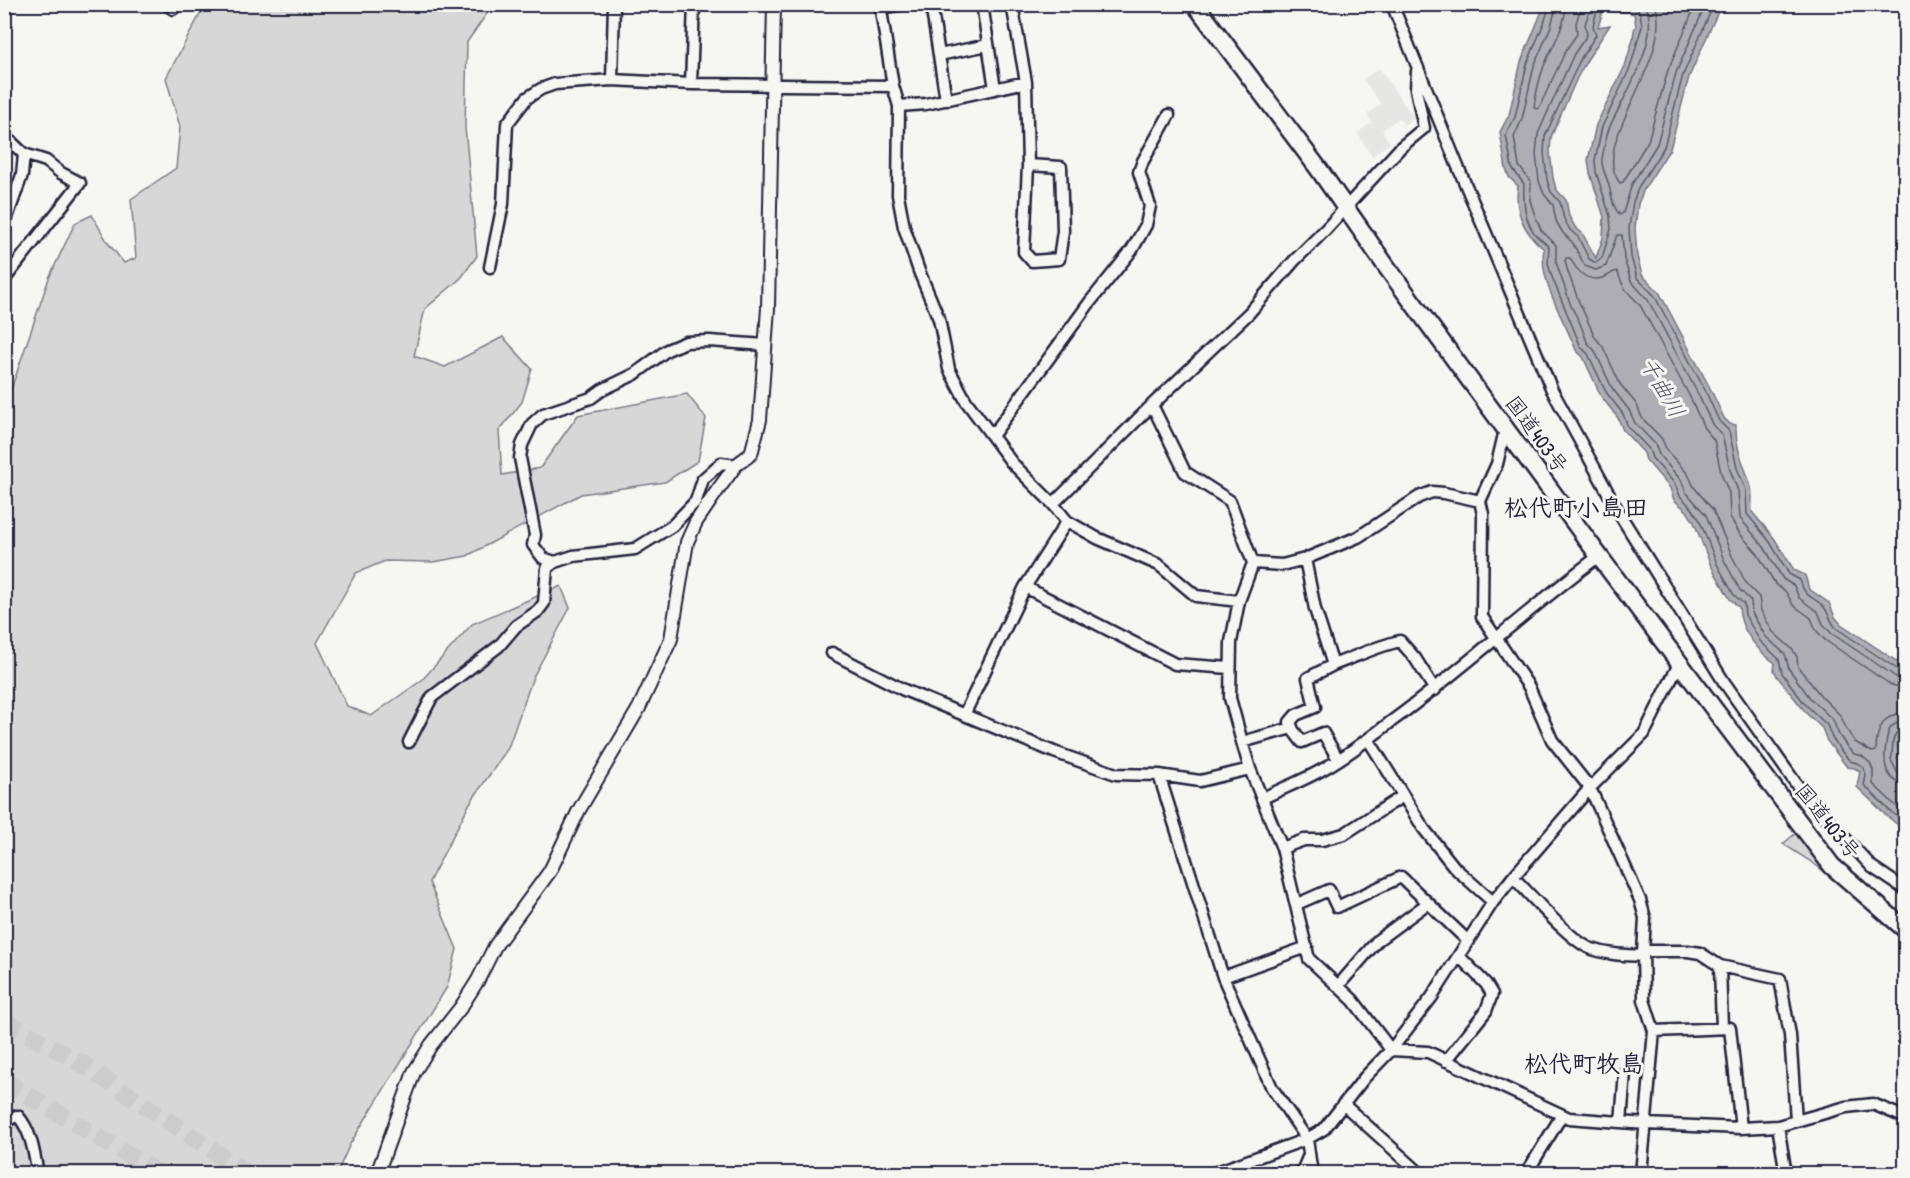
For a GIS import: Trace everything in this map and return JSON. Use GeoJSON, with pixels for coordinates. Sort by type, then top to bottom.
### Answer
{"type":"FeatureCollection","features":[{"type":"Feature","properties":{"kind":"highway","name":"国道403号"},"geometry":{"type":"LineString","coordinates":[[1195,4],[1505,429],[1832,866],[1905,930]]}},
{"type":"Feature","properties":{"kind":"street"},"geometry":{"type":"LineString","coordinates":[[165,4],[173,9],[176,4]]}},
{"type":"Feature","properties":{"kind":"street"},"geometry":{"type":"LineString","coordinates":[[612,80],[614,4]]}},
{"type":"Feature","properties":{"kind":"street"},"geometry":{"type":"LineString","coordinates":[[691,84],[694,4]]}},
{"type":"Feature","properties":{"kind":"street"},"geometry":{"type":"LineString","coordinates":[[377,1173],[414,1072],[431,1045],[461,1007],[495,946],[550,871],[579,810],[639,708],[671,639],[687,542],[696,522],[736,465],[751,454],[760,420],[768,308],[774,4]]}},
{"type":"Feature","properties":{"kind":"street"},"geometry":{"type":"LineString","coordinates":[[903,4],[880,6],[893,86],[899,106],[898,195],[904,227],[939,319],[949,369],[966,401],[1012,463],[1067,521],[1097,538],[1159,565],[1196,596],[1239,601]]}},
{"type":"Feature","properties":{"kind":"street"},"geometry":{"type":"LineString","coordinates":[[931,4],[946,100]]}},
{"type":"Feature","properties":{"kind":"street"},"geometry":{"type":"LineString","coordinates":[[982,4],[995,89]]}},
{"type":"Feature","properties":{"kind":"street"},"geometry":{"type":"LineString","coordinates":[[1012,4],[1026,82],[1028,165],[1023,252],[1032,261],[1059,259],[1064,231],[1061,166],[1028,165]]}},
{"type":"Feature","properties":{"kind":"street"},"geometry":{"type":"LineString","coordinates":[[1392,4],[1552,390],[1622,518],[1724,682],[1802,792],[1872,867],[1905,890]]}},
{"type":"Feature","properties":{"kind":"street"},"geometry":{"type":"LineString","coordinates":[[939,56],[988,45]]}},
{"type":"Feature","properties":{"kind":"street"},"geometry":{"type":"LineString","coordinates":[[1053,504],[1152,405],[1249,313],[1294,261],[1401,147],[1424,128],[1416,89],[1417,67]]}},
{"type":"Feature","properties":{"kind":"street"},"geometry":{"type":"LineString","coordinates":[[490,267],[503,204],[507,124],[527,98],[541,89],[555,84],[612,80],[691,84],[893,86]]}},
{"type":"Feature","properties":{"kind":"street"},"geometry":{"type":"LineString","coordinates":[[899,106],[926,104],[1026,82]]}},
{"type":"Feature","properties":{"kind":"street"},"geometry":{"type":"LineString","coordinates":[[992,436],[1090,302],[1132,250],[1146,225],[1150,206],[1139,172],[1169,115]]}},
{"type":"Feature","properties":{"kind":"street"},"geometry":{"type":"LineString","coordinates":[[4,135],[24,154],[22,175],[4,226]]}},
{"type":"Feature","properties":{"kind":"street"},"geometry":{"type":"LineString","coordinates":[[4,280],[80,183],[60,173],[46,161],[24,154]]}},
{"type":"Feature","properties":{"kind":"street"},"geometry":{"type":"LineString","coordinates":[[555,562],[543,558],[533,545],[535,535],[520,458],[522,445],[532,424],[543,414],[591,398],[635,374],[667,350],[686,342],[709,341],[765,345]]}},
{"type":"Feature","properties":{"kind":"street"},"geometry":{"type":"LineString","coordinates":[[1152,405],[1185,472],[1230,501],[1253,563],[1239,601],[1231,642],[1230,698],[1250,769],[1282,848],[1310,959],[1353,1000],[1391,1050],[1428,1052],[1569,1118],[1741,1128],[1778,1126],[1846,1107],[1873,1104],[1905,1118]]}},
{"type":"Feature","properties":{"kind":"street"},"geometry":{"type":"LineString","coordinates":[[1505,429],[1497,464],[1480,501],[1483,514],[1482,617],[1529,687],[1552,740],[1590,788],[1646,918],[1644,1000],[1654,1031],[1641,1173]]}},
{"type":"Feature","properties":{"kind":"street"},"geometry":{"type":"LineString","coordinates":[[409,742],[432,697],[498,646],[516,626],[538,611],[544,603],[547,568],[555,562],[573,556],[634,549],[672,526],[696,501],[703,479],[721,463],[736,465]]}},
{"type":"Feature","properties":{"kind":"street"},"geometry":{"type":"LineString","coordinates":[[1253,563],[1282,565],[1305,559],[1358,537],[1419,497],[1432,492],[1480,501]]}},
{"type":"Feature","properties":{"kind":"street"},"geometry":{"type":"LineString","coordinates":[[964,715],[1025,587],[1067,521]]}},
{"type":"Feature","properties":{"kind":"street"},"geometry":{"type":"LineString","coordinates":[[1263,798],[1324,769],[1368,739],[1435,690],[1537,604],[1599,556]]}},
{"type":"Feature","properties":{"kind":"street"},"geometry":{"type":"LineString","coordinates":[[1305,559],[1315,609],[1333,665]]}},
{"type":"Feature","properties":{"kind":"street"},"geometry":{"type":"LineString","coordinates":[[1025,587],[1175,664],[1230,668]]}},
{"type":"Feature","properties":{"kind":"street"},"geometry":{"type":"LineString","coordinates":[[1338,759],[1323,733],[1302,742],[1292,728],[1290,722],[1296,715],[1315,707],[1308,678],[1333,665],[1386,644],[1400,641],[1415,658],[1435,690]]}},
{"type":"Feature","properties":{"kind":"street"},"geometry":{"type":"LineString","coordinates":[[832,652],[904,690],[1116,774],[1159,775],[1200,781],[1250,769]]}},
{"type":"Feature","properties":{"kind":"street"},"geometry":{"type":"LineString","coordinates":[[1211,1173],[1307,1139],[1323,1129],[1391,1050],[1432,997],[1493,902],[1513,877],[1590,788],[1644,734],[1679,664]]}},
{"type":"Feature","properties":{"kind":"street"},"geometry":{"type":"LineString","coordinates":[[1242,742],[1292,728]]}},
{"type":"Feature","properties":{"kind":"street"},"geometry":{"type":"LineString","coordinates":[[1368,739],[1424,829],[1455,867],[1493,902]]}},
{"type":"Feature","properties":{"kind":"street"},"geometry":{"type":"LineString","coordinates":[[1159,775],[1223,977],[1272,1088],[1307,1139],[1312,1173]]}},
{"type":"Feature","properties":{"kind":"street"},"geometry":{"type":"LineString","coordinates":[[1282,848],[1304,840],[1322,840],[1344,834],[1403,796]]}},
{"type":"Feature","properties":{"kind":"street"},"geometry":{"type":"LineString","coordinates":[[1513,877],[1573,938],[1590,949],[1616,955],[1688,951],[1700,953],[1720,966],[1780,979],[1790,1035],[1796,1120]]}},
{"type":"Feature","properties":{"kind":"street"},"geometry":{"type":"LineString","coordinates":[[1297,904],[1329,890],[1337,907],[1401,878],[1468,941]]}},
{"type":"Feature","properties":{"kind":"street"},"geometry":{"type":"LineString","coordinates":[[1338,986],[1378,940],[1428,903]]}},
{"type":"Feature","properties":{"kind":"street"},"geometry":{"type":"LineString","coordinates":[[1223,977],[1307,947]]}},
{"type":"Feature","properties":{"kind":"street"},"geometry":{"type":"LineString","coordinates":[[1446,1061],[1486,1011],[1492,994],[1486,984],[1459,956]]}},
{"type":"Feature","properties":{"kind":"street"},"geometry":{"type":"LineString","coordinates":[[1720,966],[1722,1028]]}},
{"type":"Feature","properties":{"kind":"street"},"geometry":{"type":"LineString","coordinates":[[1654,1031],[1730,1028],[1741,1128]]}},
{"type":"Feature","properties":{"kind":"street"},"geometry":{"type":"LineString","coordinates":[[1621,1122],[1625,1072]]}},
{"type":"Feature","properties":{"kind":"street"},"geometry":{"type":"LineString","coordinates":[[1343,1104],[1420,1173]]}},
{"type":"Feature","properties":{"kind":"street"},"geometry":{"type":"LineString","coordinates":[[1526,1173],[1562,1115]]}},
{"type":"Feature","properties":{"kind":"street"},"geometry":{"type":"LineString","coordinates":[[4,1129],[13,1117],[18,1116],[24,1122],[38,1173]]}},
{"type":"Feature","properties":{"kind":"street"},"geometry":{"type":"LineString","coordinates":[[1778,1126],[1786,1173]]}},
{"type":"Feature","properties":{"kind":"street"},"geometry":{"type":"LineString","coordinates":[[1301,1173],[1310,1155]]}},
{"type":"Feature","properties":{"kind":"shaded area"},"geometry":{"type":"Polygon","coordinates":[[[205,5],[493,5],[467,42],[465,127],[477,256],[461,278],[425,309],[414,356],[445,367],[503,337],[532,369],[522,402],[499,431],[502,475],[540,468],[578,415],[687,394],[706,418],[698,461],[665,482],[581,494],[467,556],[433,562],[385,561],[356,573],[317,643],[347,706],[371,716],[422,680],[472,624],[561,586],[570,608],[533,677],[508,748],[470,803],[429,882],[457,949],[447,987],[350,1144],[337,1173],[5,1174],[4,410],[49,278],[75,223],[92,215],[108,243],[124,263],[136,258],[131,199],[176,168],[180,127],[166,78],[205,5]]]}},
{"type":"Feature","properties":{"kind":"shaded area"},"geometry":{"type":"Polygon","coordinates":[[[1379,68],[1414,118],[1404,125],[1399,118],[1382,130],[1390,143],[1372,156],[1357,133],[1372,122],[1367,114],[1381,104],[1363,79],[1379,68]]]}},
{"type":"Feature","properties":{"kind":"shaded area"},"geometry":{"type":"Polygon","coordinates":[[[1796,833],[1846,885],[1845,888],[1813,863],[1783,844],[1796,833]]]}},
{"type":"Feature","properties":{"kind":"water","name":"千曲川"},"geometry":{"type":"Polygon","coordinates":[[[1545,4],[1721,5],[1689,77],[1670,149],[1644,189],[1638,204],[1635,228],[1637,256],[1642,275],[1659,292],[1724,418],[1730,424],[1736,425],[1739,450],[1752,490],[1752,512],[1774,538],[1794,570],[1805,575],[1809,589],[1829,603],[1841,624],[1905,667],[1905,735],[1902,735],[1898,747],[1901,751],[1897,759],[1905,774],[1905,831],[1857,787],[1860,771],[1847,767],[1827,741],[1822,728],[1807,714],[1777,676],[1774,670],[1775,663],[1751,639],[1742,623],[1739,607],[1730,599],[1711,566],[1694,522],[1687,511],[1674,500],[1670,488],[1646,460],[1644,453],[1623,430],[1618,418],[1601,396],[1583,357],[1576,350],[1549,287],[1543,261],[1544,249],[1531,236],[1522,221],[1519,213],[1518,186],[1509,177],[1506,169],[1500,132],[1509,115],[1521,62],[1545,4]],[[1603,11],[1598,27],[1610,25],[1577,78],[1551,137],[1550,152],[1556,189],[1566,200],[1569,216],[1596,258],[1603,238],[1604,217],[1588,160],[1596,125],[1625,66],[1633,39],[1636,26],[1634,14],[1603,11]]]}},
{"type":"Feature","properties":{"kind":"tunnel"},"geometry":{"type":"LineString","coordinates":[[4,1021],[81,1063],[248,1174]]}},
{"type":"Feature","properties":{"kind":"tunnel"},"geometry":{"type":"LineString","coordinates":[[4,1081],[160,1174]]}},
{"type":"Feature","properties":{"kind":"district","name":"松代町小島田"},"geometry":{"type":"Point","coordinates":[1576,507]}},
{"type":"Feature","properties":{"kind":"district","name":"松代町牧島"},"geometry":{"type":"Point","coordinates":[1584,1063]}}]}
